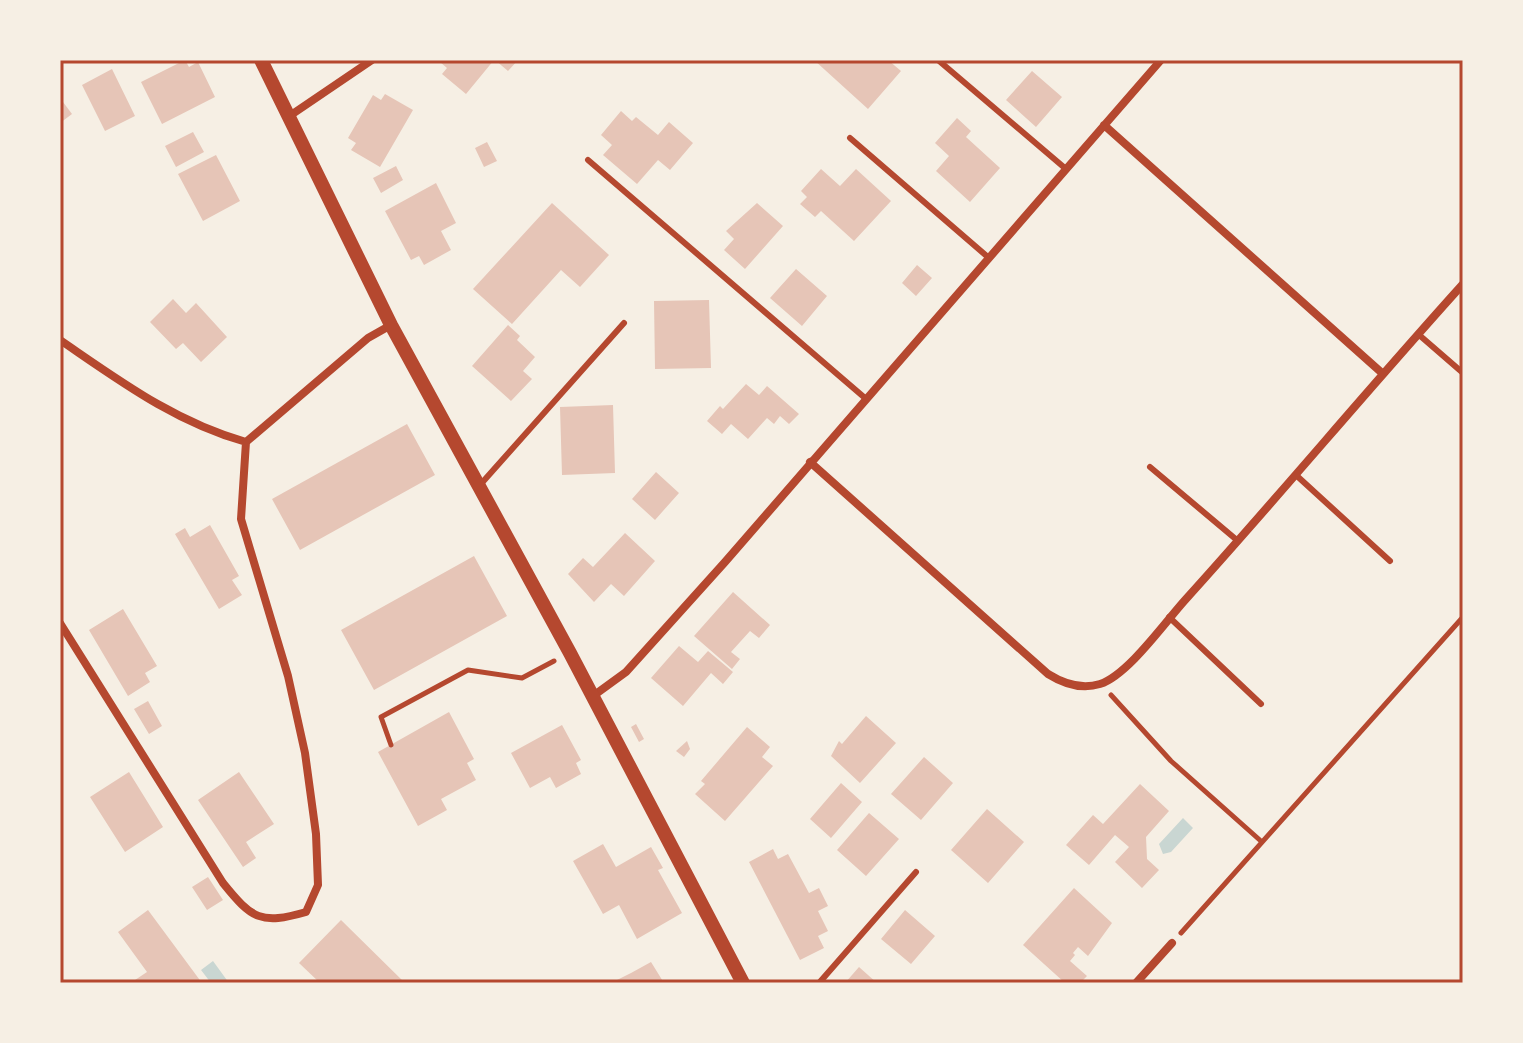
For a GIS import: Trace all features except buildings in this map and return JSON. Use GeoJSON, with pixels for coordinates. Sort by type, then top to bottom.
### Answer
{"type":"FeatureCollection","features":[{"type":"Feature","properties":{"kind":"street"},"geometry":{"type":"LineString","coordinates":[[261,60],[391,325],[570,653],[743,983]]}},
{"type":"Feature","properties":{"kind":"street"},"geometry":{"type":"LineString","coordinates":[[288,117],[372,60]]}},
{"type":"Feature","properties":{"kind":"street"},"geometry":{"type":"LineString","coordinates":[[593,696],[626,672],[1161,60]]}},
{"type":"Feature","properties":{"kind":"street"},"geometry":{"type":"LineString","coordinates":[[1104,125],[1382,373]]}},
{"type":"Feature","properties":{"kind":"street"},"geometry":{"type":"LineString","coordinates":[[810,462],[1048,674],[1064,684],[1084,687],[1101,684],[1117,674],[1297,476],[1382,373],[1463,284]]}},
{"type":"Feature","properties":{"kind":"street"},"geometry":{"type":"LineString","coordinates":[[60,623],[223,883],[248,913],[275,921],[306,912],[318,885],[316,834],[305,753],[288,676],[241,519],[246,442],[368,338],[391,325]]}},
{"type":"Feature","properties":{"kind":"street"},"geometry":{"type":"LineString","coordinates":[[60,340],[149,401],[204,430],[246,442]]}},
{"type":"Feature","properties":{"kind":"street"},"geometry":{"type":"LineString","coordinates":[[1136,983],[1172,943]]}},
{"type":"Feature","properties":{"kind":"lane"},"geometry":{"type":"LineString","coordinates":[[938,60],[1066,169]]}},
{"type":"Feature","properties":{"kind":"lane"},"geometry":{"type":"LineString","coordinates":[[850,138],[989,258]]}},
{"type":"Feature","properties":{"kind":"lane"},"geometry":{"type":"LineString","coordinates":[[588,160],[865,398]]}},
{"type":"Feature","properties":{"kind":"lane"},"geometry":{"type":"LineString","coordinates":[[480,485],[624,323]]}},
{"type":"Feature","properties":{"kind":"lane"},"geometry":{"type":"LineString","coordinates":[[1418,334],[1463,373]]}},
{"type":"Feature","properties":{"kind":"lane"},"geometry":{"type":"LineString","coordinates":[[1150,467],[1238,541]]}},
{"type":"Feature","properties":{"kind":"lane"},"geometry":{"type":"LineString","coordinates":[[1297,476],[1390,561]]}},
{"type":"Feature","properties":{"kind":"lane"},"geometry":{"type":"LineString","coordinates":[[1169,617],[1261,704]]}},
{"type":"Feature","properties":{"kind":"lane"},"geometry":{"type":"LineString","coordinates":[[819,983],[916,872]]}},
{"type":"Feature","properties":{"kind":"path"},"geometry":{"type":"LineString","coordinates":[[1172,943],[1463,617]]}},
{"type":"Feature","properties":{"kind":"path"},"geometry":{"type":"LineString","coordinates":[[391,745],[381,717],[468,670],[522,678],[570,653]]}},
{"type":"Feature","properties":{"kind":"path"},"geometry":{"type":"LineString","coordinates":[[1101,684],[1171,761],[1262,842]]}},
{"type":"Feature","properties":{"kind":"shaded area"},"geometry":{"type":"Polygon","coordinates":[[[1183,818],[1193,828],[1171,852],[1163,854],[1159,844],[1183,818]]]}},
{"type":"Feature","properties":{"kind":"shaded area"},"geometry":{"type":"Polygon","coordinates":[[[213,961],[229,983],[211,983],[201,970],[213,961]]]}}]}
